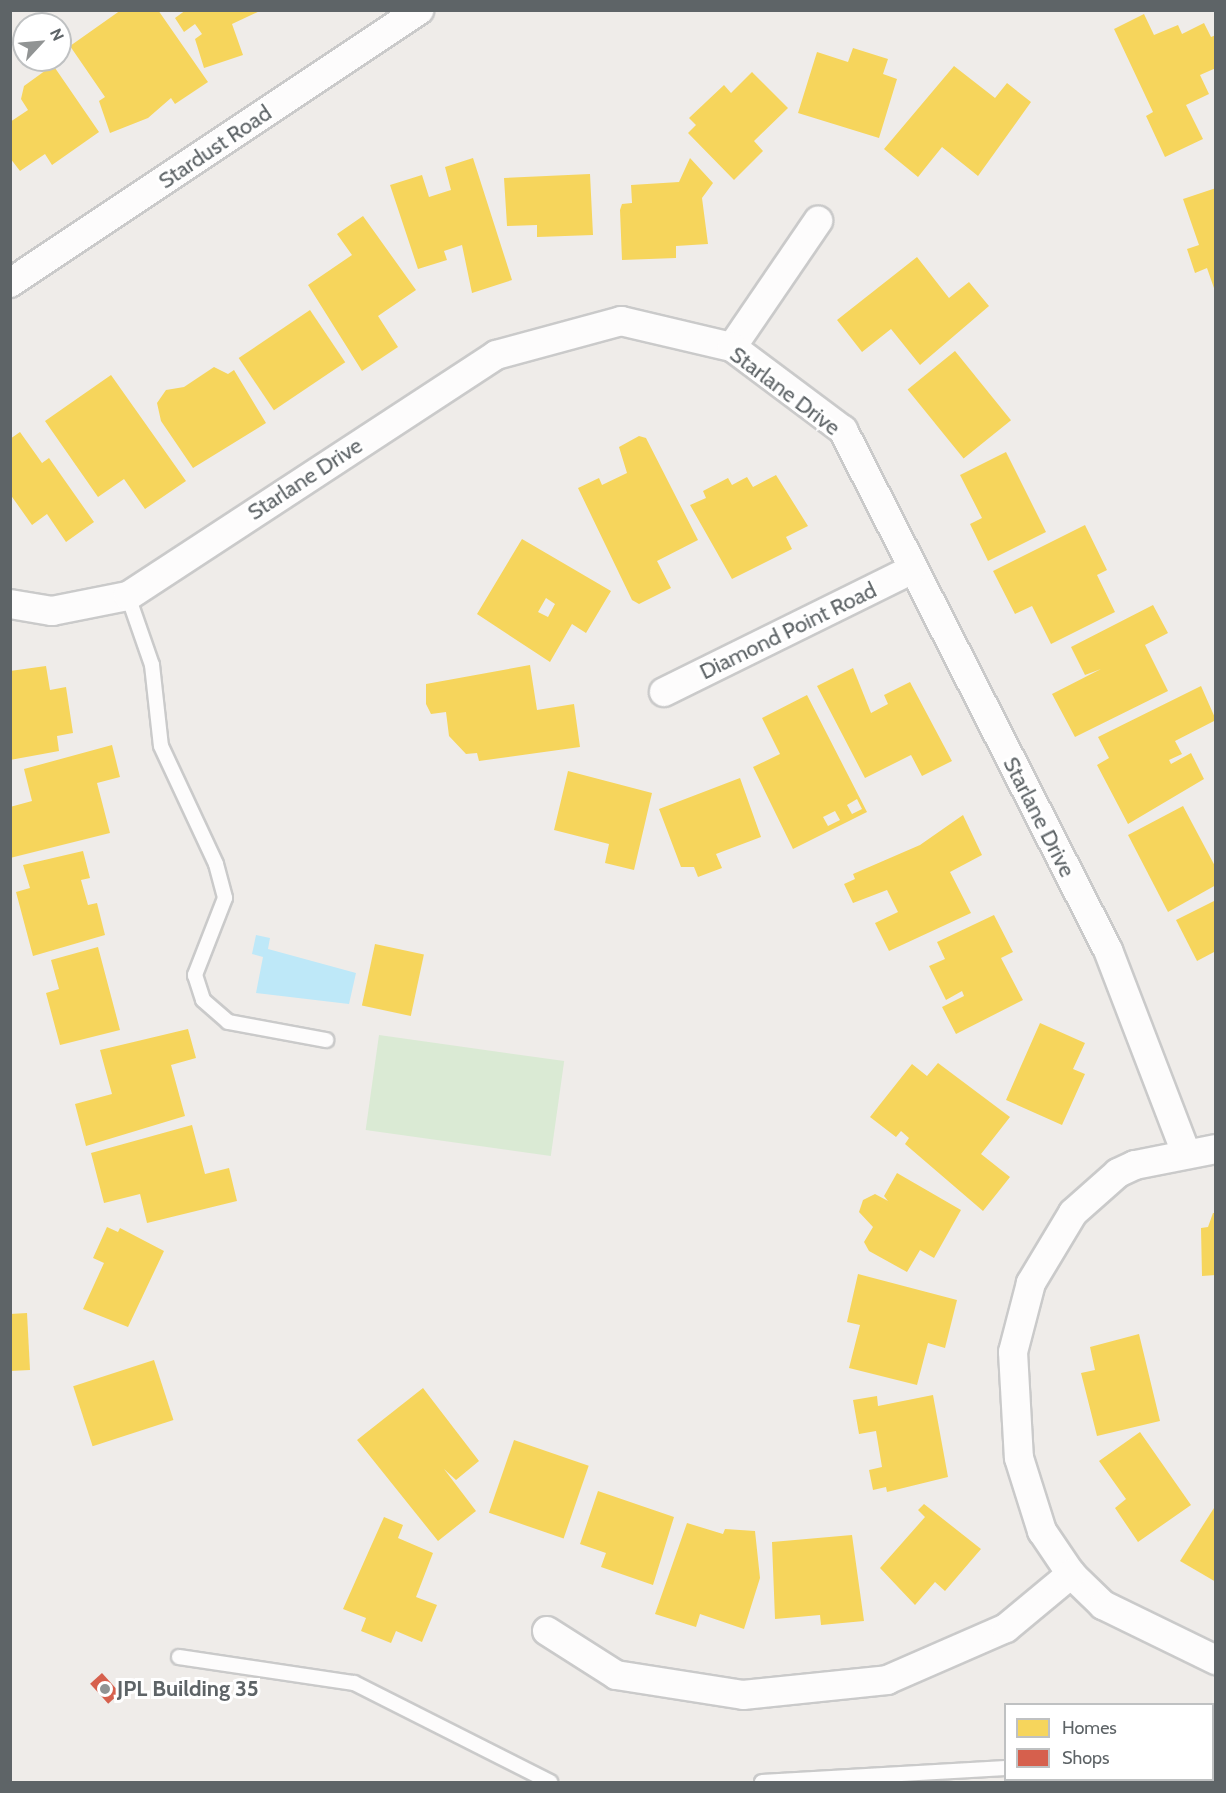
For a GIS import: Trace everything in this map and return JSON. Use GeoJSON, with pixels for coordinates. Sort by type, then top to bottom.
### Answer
{"type":"FeatureCollection","features":[{"type":"Feature","properties":{"kind":"street","name":"Stardust Road"},"geometry":{"type":"LineString","coordinates":[[10,282],[419,10]]}},
{"type":"Feature","properties":{"kind":"street"},"geometry":{"type":"LineString","coordinates":[[732,347],[818,220]]}},
{"type":"Feature","properties":{"kind":"street","name":"Starlane Drive"},"geometry":{"type":"LineString","coordinates":[[10,604],[52,611],[128,596],[496,355],[621,321],[732,347],[843,430],[911,570],[1108,950],[1186,1153]]}},
{"type":"Feature","properties":{"kind":"street","name":"Diamond Point Road"},"geometry":{"type":"LineString","coordinates":[[664,692],[911,570]]}},
{"type":"Feature","properties":{"kind":"street"},"geometry":{"type":"LineString","coordinates":[[1215,1149],[1186,1153],[1118,1173],[1073,1213],[1032,1283],[1013,1352],[1019,1458],[1042,1532],[1071,1574],[1103,1605],[1215,1660]]}},
{"type":"Feature","properties":{"kind":"street"},"geometry":{"type":"LineString","coordinates":[[547,1631],[616,1675],[743,1695],[887,1680],[1006,1628],[1071,1574]]}},
{"type":"Feature","properties":{"kind":"lane"},"geometry":{"type":"LineString","coordinates":[[128,596],[152,665],[161,746],[216,864],[225,898],[195,975],[203,1000],[228,1022],[326,1040]]}},
{"type":"Feature","properties":{"kind":"lane"},"geometry":{"type":"LineString","coordinates":[[179,1657],[354,1683],[550,1782]]}},
{"type":"Feature","properties":{"kind":"lane"},"geometry":{"type":"LineString","coordinates":[[762,1782],[1004,1767]]}},
{"type":"Feature","properties":{"kind":"green space"},"geometry":{"type":"Polygon","coordinates":[[[379,1035],[564,1061],[551,1156],[366,1130],[379,1035]]]}},
{"type":"Feature","properties":{"kind":"water"},"geometry":{"type":"Polygon","coordinates":[[[256,935],[270,938],[268,949],[356,973],[349,1004],[256,993],[263,957],[252,954],[256,935]]]}},
{"type":"Feature","properties":{"kind":"building: Homes"},"geometry":{"type":"Polygon","coordinates":[[[121,10],[158,10],[208,82],[175,104],[171,98],[148,118],[110,133],[99,101],[105,97],[72,49],[72,45],[121,10]]]}},
{"type":"Feature","properties":{"kind":"building: Homes"},"geometry":{"type":"Polygon","coordinates":[[[186,10],[262,10],[232,24],[243,55],[204,68],[195,39],[202,34],[195,24],[184,32],[175,18],[186,10]]]}},
{"type":"Feature","properties":{"kind":"building: Homes"},"geometry":{"type":"Polygon","coordinates":[[[1144,14],[1154,35],[1178,25],[1182,34],[1204,23],[1211,37],[1216,35],[1216,68],[1200,75],[1209,94],[1186,105],[1203,139],[1165,157],[1146,116],[1153,112],[1114,29],[1144,14]]]}},
{"type":"Feature","properties":{"kind":"building: Homes"},"geometry":{"type":"Polygon","coordinates":[[[853,48],[888,59],[883,74],[897,79],[879,138],[798,113],[817,52],[848,62],[853,48]]]}},
{"type":"Feature","properties":{"kind":"building: Homes"},"geometry":{"type":"Polygon","coordinates":[[[954,66],[995,98],[1007,83],[1031,102],[978,176],[942,147],[918,177],[884,149],[954,66]]]}},
{"type":"Feature","properties":{"kind":"building: Homes"},"geometry":{"type":"Polygon","coordinates":[[[43,72],[58,72],[99,132],[52,165],[45,154],[20,171],[10,158],[10,122],[28,110],[21,99],[24,86],[43,72]]]}},
{"type":"Feature","properties":{"kind":"building: Homes"},"geometry":{"type":"Polygon","coordinates":[[[752,72],[788,108],[754,141],[763,151],[734,180],[688,133],[696,125],[689,118],[724,85],[731,93],[752,72]]]}},
{"type":"Feature","properties":{"kind":"building: Homes"},"geometry":{"type":"Polygon","coordinates":[[[473,158],[512,280],[472,293],[462,245],[444,251],[447,260],[418,269],[390,185],[422,175],[429,197],[451,190],[445,167],[473,158]]]}},
{"type":"Feature","properties":{"kind":"building: Homes"},"geometry":{"type":"Polygon","coordinates":[[[690,158],[713,183],[702,198],[708,244],[676,246],[676,258],[622,260],[620,210],[622,204],[632,203],[631,185],[679,182],[690,158]]]}},
{"type":"Feature","properties":{"kind":"building: Homes"},"geometry":{"type":"Polygon","coordinates":[[[590,174],[593,235],[537,237],[537,225],[507,226],[504,178],[590,174]]]}},
{"type":"Feature","properties":{"kind":"building: Homes"},"geometry":{"type":"Polygon","coordinates":[[[1216,188],[1215,291],[1207,268],[1195,273],[1187,249],[1199,245],[1183,199],[1216,188]]]}},
{"type":"Feature","properties":{"kind":"building: Homes"},"geometry":{"type":"Polygon","coordinates":[[[363,216],[416,290],[378,316],[398,347],[362,371],[308,285],[352,255],[337,234],[363,216]]]}},
{"type":"Feature","properties":{"kind":"building: Homes"},"geometry":{"type":"Polygon","coordinates":[[[917,257],[949,298],[969,282],[989,306],[920,365],[891,329],[862,352],[837,320],[917,257]]]}},
{"type":"Feature","properties":{"kind":"building: Homes"},"geometry":{"type":"Polygon","coordinates":[[[310,310],[345,362],[274,410],[239,358],[310,310]]]}},
{"type":"Feature","properties":{"kind":"building: Homes"},"geometry":{"type":"Polygon","coordinates":[[[955,351],[1011,420],[964,459],[908,389],[955,351]]]}},
{"type":"Feature","properties":{"kind":"building: Homes"},"geometry":{"type":"Polygon","coordinates":[[[214,367],[228,374],[234,370],[266,423],[193,468],[161,421],[157,403],[166,390],[184,387],[214,367]]]}},
{"type":"Feature","properties":{"kind":"building: Homes"},"geometry":{"type":"Polygon","coordinates":[[[111,375],[186,481],[145,509],[124,479],[98,497],[45,421],[111,375]]]}},
{"type":"Feature","properties":{"kind":"building: Homes"},"geometry":{"type":"Polygon","coordinates":[[[20,432],[42,463],[49,458],[94,522],[66,542],[47,514],[32,525],[10,494],[10,439],[20,432]]]}},
{"type":"Feature","properties":{"kind":"building: Homes"},"geometry":{"type":"Polygon","coordinates":[[[639,436],[646,438],[698,540],[657,561],[671,588],[639,604],[632,600],[578,488],[599,478],[602,485],[627,473],[619,447],[639,436]]]}},
{"type":"Feature","properties":{"kind":"building: Homes"},"geometry":{"type":"Polygon","coordinates":[[[1006,452],[1046,532],[988,561],[970,524],[982,518],[960,475],[1006,452]]]}},
{"type":"Feature","properties":{"kind":"building: Homes"},"geometry":{"type":"Polygon","coordinates":[[[776,475],[808,526],[786,537],[792,549],[732,579],[690,505],[706,498],[703,491],[728,478],[732,485],[747,477],[753,487],[776,475]]]}},
{"type":"Feature","properties":{"kind":"building: Homes"},"geometry":{"type":"Polygon","coordinates":[[[1085,525],[1107,570],[1097,575],[1115,612],[1051,644],[1032,606],[1015,614],[993,571],[1085,525]]]}},
{"type":"Feature","properties":{"kind":"building: Homes"},"geometry":{"type":"Polygon","coordinates":[[[522,539],[611,591],[586,633],[572,624],[550,662],[477,614],[522,539]],[[546,598],[538,612],[548,617],[555,604],[546,598]]]}},
{"type":"Feature","properties":{"kind":"building: Homes"},"geometry":{"type":"Polygon","coordinates":[[[1153,605],[1168,633],[1145,645],[1168,691],[1075,737],[1052,694],[1101,669],[1085,675],[1071,647],[1153,605]]]}},
{"type":"Feature","properties":{"kind":"building: Homes"},"geometry":{"type":"Polygon","coordinates":[[[530,665],[537,710],[574,704],[580,747],[479,761],[477,753],[466,754],[449,736],[446,712],[431,714],[426,704],[426,684],[530,665]]]}},
{"type":"Feature","properties":{"kind":"building: Homes"},"geometry":{"type":"Polygon","coordinates":[[[46,666],[50,690],[66,687],[73,733],[57,736],[59,751],[10,760],[10,671],[46,666]]]}},
{"type":"Feature","properties":{"kind":"building: Homes"},"geometry":{"type":"Polygon","coordinates":[[[853,668],[871,713],[888,704],[884,695],[910,682],[952,761],[922,776],[911,755],[865,778],[817,686],[853,668]]]}},
{"type":"Feature","properties":{"kind":"building: Homes"},"geometry":{"type":"Polygon","coordinates":[[[1201,686],[1216,720],[1175,741],[1182,754],[1169,760],[1171,764],[1191,753],[1204,779],[1128,824],[1097,765],[1109,758],[1098,737],[1201,686]]]}},
{"type":"Feature","properties":{"kind":"building: Homes"},"geometry":{"type":"Polygon","coordinates":[[[807,695],[867,812],[793,849],[753,767],[780,754],[762,718],[807,695]],[[857,799],[847,805],[852,814],[862,809],[857,799]],[[835,811],[823,817],[828,826],[840,820],[835,811]]]}},
{"type":"Feature","properties":{"kind":"building: Homes"},"geometry":{"type":"Polygon","coordinates":[[[112,745],[120,777],[97,783],[110,833],[10,858],[10,807],[32,801],[24,769],[112,745]]]}},
{"type":"Feature","properties":{"kind":"building: Homes"},"geometry":{"type":"Polygon","coordinates":[[[568,771],[652,793],[634,870],[605,863],[609,844],[554,830],[568,771]]]}},
{"type":"Feature","properties":{"kind":"building: Homes"},"geometry":{"type":"Polygon","coordinates":[[[740,778],[761,837],[716,854],[722,868],[698,877],[694,867],[681,867],[659,809],[740,778]]]}},
{"type":"Feature","properties":{"kind":"building: Homes"},"geometry":{"type":"Polygon","coordinates":[[[1183,806],[1216,868],[1216,885],[1168,912],[1128,835],[1183,806]]]}},
{"type":"Feature","properties":{"kind":"building: Homes"},"geometry":{"type":"Polygon","coordinates":[[[963,815],[982,855],[950,872],[971,913],[889,951],[875,923],[898,912],[887,890],[853,903],[844,884],[855,879],[853,874],[920,845],[963,815]]]}},
{"type":"Feature","properties":{"kind":"building: Homes"},"geometry":{"type":"Polygon","coordinates":[[[83,851],[90,878],[81,880],[88,905],[97,903],[105,935],[33,956],[16,892],[30,888],[23,865],[83,851]]]}},
{"type":"Feature","properties":{"kind":"building: Homes"},"geometry":{"type":"Polygon","coordinates":[[[1216,900],[1216,951],[1197,961],[1176,920],[1216,900]]]}},
{"type":"Feature","properties":{"kind":"building: Homes"},"geometry":{"type":"Polygon","coordinates":[[[994,915],[1013,952],[1001,958],[1023,1000],[956,1034],[942,1007],[964,996],[962,991],[946,1000],[929,966],[945,959],[937,942],[994,915]]]}},
{"type":"Feature","properties":{"kind":"building: Homes"},"geometry":{"type":"Polygon","coordinates":[[[375,944],[424,954],[411,1016],[362,1006],[375,944]]]}},
{"type":"Feature","properties":{"kind":"building: Homes"},"geometry":{"type":"Polygon","coordinates":[[[98,947],[120,1030],[60,1045],[46,993],[59,989],[51,960],[98,947]]]}},
{"type":"Feature","properties":{"kind":"building: Homes"},"geometry":{"type":"Polygon","coordinates":[[[1040,1023],[1085,1043],[1073,1069],[1085,1074],[1062,1125],[1006,1100],[1040,1023]]]}},
{"type":"Feature","properties":{"kind":"building: Homes"},"geometry":{"type":"Polygon","coordinates":[[[188,1029],[196,1058],[171,1065],[185,1116],[86,1146],[75,1104],[112,1094],[100,1050],[188,1029]]]}},
{"type":"Feature","properties":{"kind":"building: Homes"},"geometry":{"type":"Polygon","coordinates":[[[938,1063],[1010,1117],[981,1154],[1010,1177],[983,1211],[905,1144],[909,1138],[901,1131],[896,1137],[870,1117],[912,1064],[927,1076],[938,1063]]]}},
{"type":"Feature","properties":{"kind":"building: Homes"},"geometry":{"type":"Polygon","coordinates":[[[192,1125],[205,1174],[229,1168],[237,1201],[147,1223],[140,1194],[104,1203],[91,1153],[192,1125]]]}},
{"type":"Feature","properties":{"kind":"building: Homes"},"geometry":{"type":"Polygon","coordinates":[[[897,1173],[961,1210],[934,1258],[920,1250],[907,1272],[869,1251],[864,1242],[873,1227],[859,1212],[863,1200],[875,1194],[888,1201],[884,1196],[897,1173]]]}},
{"type":"Feature","properties":{"kind":"building: Homes"},"geometry":{"type":"Polygon","coordinates":[[[1213,1213],[1216,1213],[1216,1275],[1202,1276],[1201,1228],[1208,1227],[1213,1213]]]}},
{"type":"Feature","properties":{"kind":"building: Homes"},"geometry":{"type":"Polygon","coordinates":[[[107,1227],[118,1232],[120,1228],[164,1251],[128,1327],[83,1309],[104,1263],[93,1258],[107,1227]]]}},
{"type":"Feature","properties":{"kind":"building: Homes"},"geometry":{"type":"Polygon","coordinates":[[[858,1274],[957,1300],[945,1348],[928,1343],[917,1385],[849,1368],[860,1325],[847,1322],[858,1274]]]}},
{"type":"Feature","properties":{"kind":"building: Homes"},"geometry":{"type":"Polygon","coordinates":[[[27,1313],[30,1370],[10,1371],[10,1314],[27,1313]]]}},
{"type":"Feature","properties":{"kind":"building: Homes"},"geometry":{"type":"Polygon","coordinates":[[[1139,1334],[1160,1421],[1097,1436],[1081,1373],[1095,1370],[1090,1347],[1139,1334]]]}},
{"type":"Feature","properties":{"kind":"building: Homes"},"geometry":{"type":"Polygon","coordinates":[[[154,1360],[173,1420],[93,1446],[73,1386],[154,1360]]]}},
{"type":"Feature","properties":{"kind":"building: Homes"},"geometry":{"type":"Polygon","coordinates":[[[423,1388],[479,1461],[456,1480],[444,1469],[476,1511],[438,1541],[357,1440],[423,1388]]]}},
{"type":"Feature","properties":{"kind":"building: Homes"},"geometry":{"type":"Polygon","coordinates":[[[933,1395],[948,1477],[887,1492],[886,1487],[873,1490],[869,1470],[882,1467],[876,1431],[859,1434],[853,1400],[877,1396],[878,1406],[933,1395]]]}},
{"type":"Feature","properties":{"kind":"building: Homes"},"geometry":{"type":"Polygon","coordinates":[[[1140,1432],[1191,1505],[1138,1542],[1115,1508],[1126,1499],[1099,1461],[1140,1432]]]}},
{"type":"Feature","properties":{"kind":"building: Homes"},"geometry":{"type":"Polygon","coordinates":[[[514,1440],[589,1466],[564,1539],[489,1513],[514,1440]]]}},
{"type":"Feature","properties":{"kind":"building: Homes"},"geometry":{"type":"Polygon","coordinates":[[[598,1491],[674,1517],[653,1585],[601,1567],[606,1553],[580,1544],[598,1491]]]}},
{"type":"Feature","properties":{"kind":"building: Homes"},"geometry":{"type":"Polygon","coordinates":[[[924,1504],[981,1549],[945,1591],[935,1582],[915,1605],[880,1568],[925,1517],[918,1510],[924,1504]]]}},
{"type":"Feature","properties":{"kind":"building: Homes"},"geometry":{"type":"Polygon","coordinates":[[[1214,1508],[1216,1509],[1216,1582],[1180,1561],[1214,1508]]]}},
{"type":"Feature","properties":{"kind":"building: Homes"},"geometry":{"type":"Polygon","coordinates":[[[384,1517],[403,1525],[398,1538],[433,1553],[416,1597],[437,1605],[422,1642],[396,1631],[391,1643],[361,1631],[366,1618],[343,1609],[384,1517]]]}},
{"type":"Feature","properties":{"kind":"building: Homes"},"geometry":{"type":"Polygon","coordinates":[[[687,1523],[723,1534],[725,1529],[755,1531],[760,1578],[744,1629],[700,1614],[696,1627],[655,1614],[687,1523]]]}},
{"type":"Feature","properties":{"kind":"building: Homes"},"geometry":{"type":"Polygon","coordinates":[[[852,1535],[864,1621],[821,1625],[820,1615],[775,1619],[772,1542],[852,1535]]]}},
{"type":"Feature","properties":{"kind":"building: Shops","name":"JPL Building 35"},"geometry":{"type":"Polygon","coordinates":[[[102,1673],[120,1693],[108,1704],[90,1684],[102,1673]]]}},
{"type":"Feature","properties":{"kind":"place","name":"JPL Building 35"},"geometry":{"type":"Point","coordinates":[105,1689]}}]}
